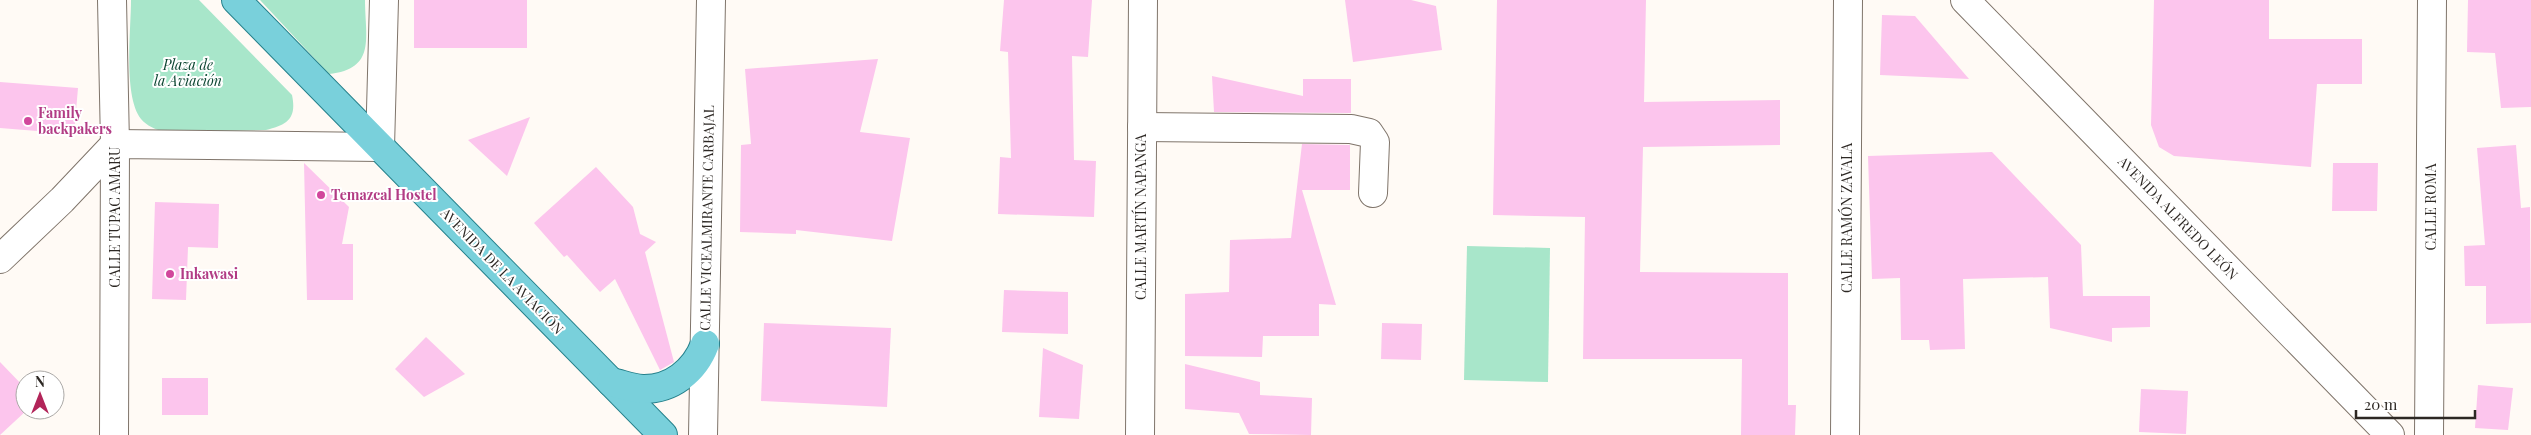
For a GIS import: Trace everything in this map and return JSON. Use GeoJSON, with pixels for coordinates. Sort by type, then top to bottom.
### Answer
{"type":"FeatureCollection","features":[{"type":"Feature","properties":{"kind":"main road","name":"AVENIDA DE LA AVIACIÓN"},"geometry":{"type":"LineString","coordinates":[[236,0],[663,435]]}},
{"type":"Feature","properties":{"kind":"main road"},"geometry":{"type":"LineString","coordinates":[[611,382],[642,389],[663,386],[689,370],[696,363],[705,344]]}},
{"type":"Feature","properties":{"kind":"street","name":"CALLE TUPAC AMARU"},"geometry":{"type":"LineString","coordinates":[[112,0],[115,144],[114,435]]}},
{"type":"Feature","properties":{"kind":"street"},"geometry":{"type":"LineString","coordinates":[[0,260],[62,200],[115,144],[291,144],[380,147],[384,0]]}},
{"type":"Feature","properties":{"kind":"street","name":"CALLE VICEALMIRANTE CARBAJAL"},"geometry":{"type":"LineString","coordinates":[[703,435],[711,0]]}},
{"type":"Feature","properties":{"kind":"street","name":"CALLE MARTÍN NAPANGA"},"geometry":{"type":"LineString","coordinates":[[1140,435],[1143,0]]}},
{"type":"Feature","properties":{"kind":"street","name":"CALLE RAMÓN ZAVALA"},"geometry":{"type":"LineString","coordinates":[[1845,435],[1848,0]]}},
{"type":"Feature","properties":{"kind":"street","name":"AVENIDA ALFREDO LEÓN"},"geometry":{"type":"LineString","coordinates":[[1966,0],[2390,435]]}},
{"type":"Feature","properties":{"kind":"street","name":"CALLE ROMA"},"geometry":{"type":"LineString","coordinates":[[2410,435],[2422,426],[2429,425],[2432,0]]}},
{"type":"Feature","properties":{"kind":"street"},"geometry":{"type":"LineString","coordinates":[[1142,126],[1350,128],[1369,133],[1375,142],[1373,193]]}},
{"type":"Feature","properties":{"kind":"green space","name":"Plaza de la Aviación"},"geometry":{"type":"Polygon","coordinates":[[[131,0],[199,0],[292,95],[293,110],[289,120],[280,126],[266,130],[164,132],[146,124],[135,109],[130,79],[131,0]]]}},
{"type":"Feature","properties":{"kind":"green space"},"geometry":{"type":"Polygon","coordinates":[[[260,0],[365,0],[366,38],[365,49],[361,58],[355,66],[344,71],[329,74],[260,0]]]}},
{"type":"Feature","properties":{"kind":"green space"},"geometry":{"type":"Polygon","coordinates":[[[1467,246],[1550,248],[1548,382],[1464,380],[1467,246]]]}},
{"type":"Feature","properties":{"kind":"building"},"geometry":{"type":"Polygon","coordinates":[[[414,0],[527,0],[527,48],[414,48],[414,0]]]}},
{"type":"Feature","properties":{"kind":"building"},"geometry":{"type":"Polygon","coordinates":[[[1004,0],[1092,0],[1088,57],[1072,56],[1074,160],[1096,161],[1094,217],[998,214],[1000,157],[1011,158],[1008,52],[1000,51],[1004,0]]]}},
{"type":"Feature","properties":{"kind":"building"},"geometry":{"type":"Polygon","coordinates":[[[1345,0],[1411,0],[1436,6],[1442,50],[1353,62],[1345,0]]]}},
{"type":"Feature","properties":{"kind":"building"},"geometry":{"type":"Polygon","coordinates":[[[1497,0],[1646,0],[1644,102],[1780,100],[1780,145],[1643,147],[1640,272],[1788,273],[1788,405],[1796,405],[1795,435],[1741,435],[1742,359],[1583,359],[1585,217],[1493,215],[1497,0]]]}},
{"type":"Feature","properties":{"kind":"building"},"geometry":{"type":"Polygon","coordinates":[[[2154,0],[2269,0],[2269,39],[2362,39],[2362,84],[2317,84],[2311,167],[2174,156],[2159,147],[2151,125],[2154,0]]]}},
{"type":"Feature","properties":{"kind":"building"},"geometry":{"type":"Polygon","coordinates":[[[2468,0],[2531,0],[2531,107],[2501,108],[2495,53],[2467,52],[2468,0]]]}},
{"type":"Feature","properties":{"kind":"building"},"geometry":{"type":"Polygon","coordinates":[[[1882,15],[1915,16],[1969,79],[1880,75],[1882,15]]]}},
{"type":"Feature","properties":{"kind":"building"},"geometry":{"type":"Polygon","coordinates":[[[878,59],[860,132],[910,138],[892,241],[796,230],[796,234],[740,232],[741,145],[751,144],[745,69],[878,59]]]}},
{"type":"Feature","properties":{"kind":"building"},"geometry":{"type":"Polygon","coordinates":[[[1212,76],[1303,96],[1303,79],[1351,79],[1351,113],[1214,112],[1212,76]]]}},
{"type":"Feature","properties":{"kind":"building"},"geometry":{"type":"Polygon","coordinates":[[[0,82],[78,88],[74,134],[0,128],[0,82]]]}},
{"type":"Feature","properties":{"kind":"building"},"geometry":{"type":"Polygon","coordinates":[[[530,117],[507,176],[468,140],[530,117]]]}},
{"type":"Feature","properties":{"kind":"building"},"geometry":{"type":"Polygon","coordinates":[[[1302,144],[1350,145],[1350,190],[1302,190],[1336,305],[1319,304],[1319,336],[1263,336],[1262,357],[1185,356],[1185,294],[1229,292],[1230,240],[1291,238],[1302,144]]]}},
{"type":"Feature","properties":{"kind":"building"},"geometry":{"type":"Polygon","coordinates":[[[2516,145],[2521,208],[2530,207],[2531,323],[2486,324],[2486,286],[2465,286],[2464,246],[2485,245],[2477,148],[2516,145]]]}},
{"type":"Feature","properties":{"kind":"building"},"geometry":{"type":"Polygon","coordinates":[[[1992,152],[2081,245],[2083,296],[2150,296],[2150,327],[2112,328],[2112,342],[2050,328],[2048,277],[1963,279],[1965,349],[1930,350],[1929,340],[1901,340],[1900,278],[1872,279],[1868,156],[1992,152]]]}},
{"type":"Feature","properties":{"kind":"building"},"geometry":{"type":"Polygon","coordinates":[[[304,163],[349,207],[342,244],[353,244],[353,300],[307,300],[304,163]]]}},
{"type":"Feature","properties":{"kind":"building"},"geometry":{"type":"Polygon","coordinates":[[[2333,163],[2378,163],[2377,211],[2332,211],[2333,163]]]}},
{"type":"Feature","properties":{"kind":"building"},"geometry":{"type":"Polygon","coordinates":[[[596,167],[633,207],[640,234],[656,242],[645,252],[674,362],[660,370],[615,279],[600,292],[567,255],[564,257],[534,223],[596,167]]]}},
{"type":"Feature","properties":{"kind":"building","name":"Inkawasi"},"geometry":{"type":"Polygon","coordinates":[[[155,202],[219,204],[218,248],[188,247],[186,300],[152,299],[155,202]]]}},
{"type":"Feature","properties":{"kind":"building"},"geometry":{"type":"Polygon","coordinates":[[[1004,290],[1068,292],[1068,334],[1002,332],[1004,290]]]}},
{"type":"Feature","properties":{"kind":"building"},"geometry":{"type":"Polygon","coordinates":[[[764,323],[891,328],[887,407],[761,401],[764,323]]]}},
{"type":"Feature","properties":{"kind":"building"},"geometry":{"type":"Polygon","coordinates":[[[1382,323],[1422,324],[1421,360],[1381,359],[1382,323]]]}},
{"type":"Feature","properties":{"kind":"building"},"geometry":{"type":"Polygon","coordinates":[[[426,337],[465,374],[424,397],[395,369],[426,337]]]}},
{"type":"Feature","properties":{"kind":"building"},"geometry":{"type":"Polygon","coordinates":[[[1043,348],[1083,365],[1079,419],[1039,417],[1043,348]]]}},
{"type":"Feature","properties":{"kind":"building"},"geometry":{"type":"Polygon","coordinates":[[[0,362],[15,378],[16,420],[0,435],[0,362]]]}},
{"type":"Feature","properties":{"kind":"building"},"geometry":{"type":"Polygon","coordinates":[[[1185,364],[1260,382],[1260,395],[1312,398],[1311,435],[1249,434],[1239,413],[1185,409],[1185,364]]]}},
{"type":"Feature","properties":{"kind":"building"},"geometry":{"type":"Polygon","coordinates":[[[162,378],[208,378],[208,415],[162,415],[162,378]]]}},
{"type":"Feature","properties":{"kind":"building"},"geometry":{"type":"Polygon","coordinates":[[[2478,385],[2513,388],[2508,430],[2475,428],[2478,385]]]}},
{"type":"Feature","properties":{"kind":"building"},"geometry":{"type":"Polygon","coordinates":[[[2141,389],[2188,391],[2186,434],[2139,432],[2141,389]]]}},
{"type":"Feature","properties":{"kind":"place","name":"Family backpakers"},"geometry":{"type":"Point","coordinates":[28,121]}},
{"type":"Feature","properties":{"kind":"place","name":"Temazcal Hostel"},"geometry":{"type":"Point","coordinates":[321,195]}},
{"type":"Feature","properties":{"kind":"place","name":"Inkawasi"},"geometry":{"type":"Point","coordinates":[170,274]}}]}
